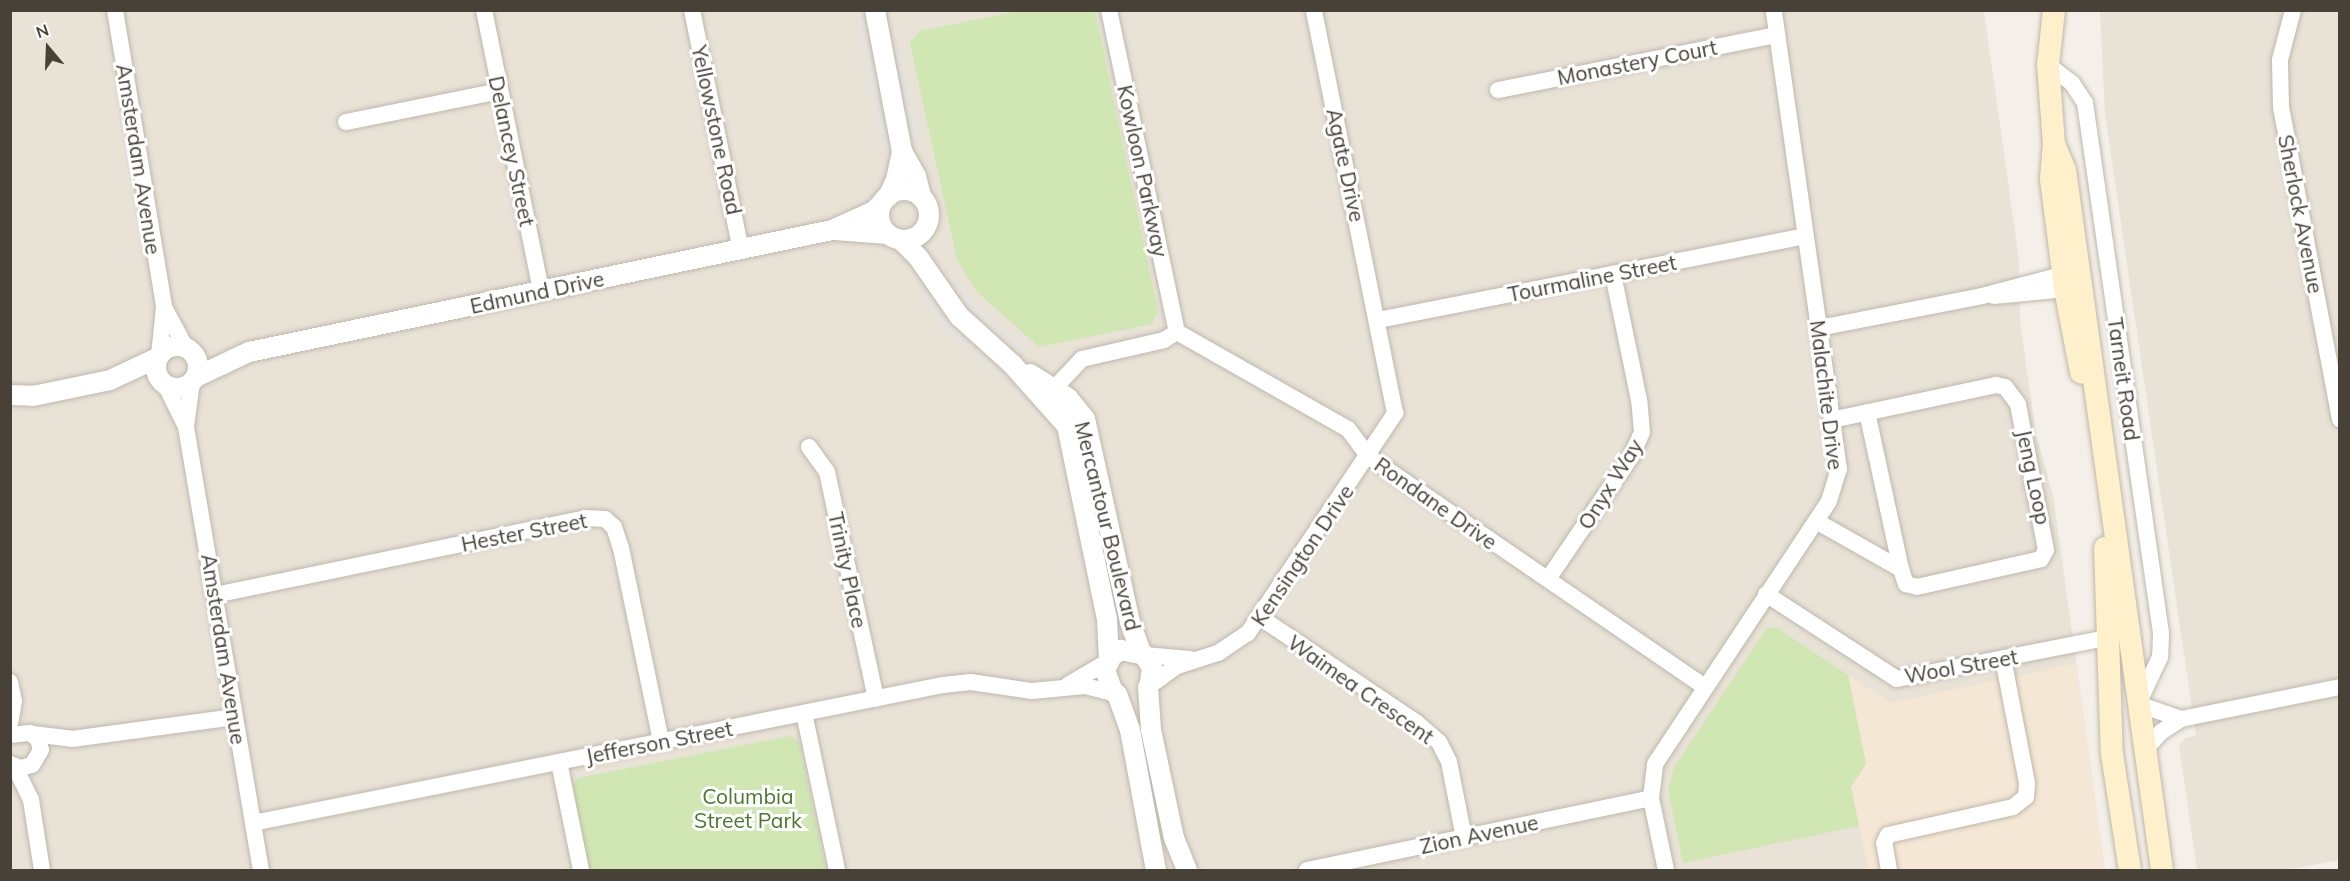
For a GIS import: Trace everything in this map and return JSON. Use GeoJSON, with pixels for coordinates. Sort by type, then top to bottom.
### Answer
{"type":"FeatureCollection","features":[{"type":"Feature","properties":{"kind":"main road","name":"Tarneit Road"},"geometry":{"type":"LineString","coordinates":[[2054,10],[2048,65],[2054,144],[2066,170],[2073,280],[2099,434],[2143,752],[2164,865]]}},
{"type":"Feature","properties":{"kind":"main road","name":"Tarneit Road"},"geometry":{"type":"LineString","coordinates":[[2103,465],[2106,638],[2112,754],[2130,870]]}},
{"type":"Feature","properties":{"kind":"street","name":"Amsterdam Avenue"},"geometry":{"type":"LineString","coordinates":[[115,10],[164,306],[158,357]]}},
{"type":"Feature","properties":{"kind":"street","name":"Delancey Street"},"geometry":{"type":"LineString","coordinates":[[484,10],[541,291]]}},
{"type":"Feature","properties":{"kind":"street","name":"Yellowstone Road"},"geometry":{"type":"LineString","coordinates":[[692,10],[741,250]]}},
{"type":"Feature","properties":{"kind":"street","name":"Kowloon Parkway"},"geometry":{"type":"LineString","coordinates":[[1109,10],[1177,332]]}},
{"type":"Feature","properties":{"kind":"street","name":"Agate Drive"},"geometry":{"type":"LineString","coordinates":[[1314,10],[1378,320]]}},
{"type":"Feature","properties":{"kind":"street","name":"Malachite Drive"},"geometry":{"type":"LineString","coordinates":[[1652,798],[1655,764],[1704,686],[1816,521],[1836,487],[1839,469],[1774,10]]}},
{"type":"Feature","properties":{"kind":"street","name":"Sherlock Avenue"},"geometry":{"type":"LineString","coordinates":[[2293,10],[2280,60],[2281,107],[2340,419]]}},
{"type":"Feature","properties":{"kind":"street"},"geometry":{"type":"LineString","coordinates":[[832,230],[915,238],[926,229],[930,215],[921,196],[916,176],[903,151],[879,11]]}},
{"type":"Feature","properties":{"kind":"street","name":"Monastery Court"},"geometry":{"type":"LineString","coordinates":[[1498,90],[1777,35]]}},
{"type":"Feature","properties":{"kind":"street","name":"Tarneit Road"},"geometry":{"type":"LineString","coordinates":[[2048,65],[2073,83],[2085,103],[2161,633],[2160,657],[2138,704]]}},
{"type":"Feature","properties":{"kind":"street"},"geometry":{"type":"LineString","coordinates":[[346,122],[500,92]]}},
{"type":"Feature","properties":{"kind":"street"},"geometry":{"type":"LineString","coordinates":[[894,237],[879,215],[897,180],[903,151]]}},
{"type":"Feature","properties":{"kind":"street"},"geometry":{"type":"LineString","coordinates":[[832,230],[874,211],[886,199],[901,191],[921,196]]}},
{"type":"Feature","properties":{"kind":"street","name":"Mercantour Boulevard"},"geometry":{"type":"LineString","coordinates":[[926,229],[932,277]]}},
{"type":"Feature","properties":{"kind":"street","name":"Edmund Drive"},"geometry":{"type":"LineString","coordinates":[[188,349],[242,353],[832,230]]}},
{"type":"Feature","properties":{"kind":"street","name":"Tourmaline Street"},"geometry":{"type":"LineString","coordinates":[[1378,320],[1805,236]]}},
{"type":"Feature","properties":{"kind":"street","name":"Mercantour Boulevard"},"geometry":{"type":"LineString","coordinates":[[894,237],[932,277],[959,316],[1048,393],[1075,405],[1087,425],[1125,603],[1142,654]]}},
{"type":"Feature","properties":{"kind":"street","name":"Onyx Way"},"geometry":{"type":"LineString","coordinates":[[1548,579],[1631,457],[1642,432],[1640,400],[1613,274]]}},
{"type":"Feature","properties":{"kind":"street"},"geometry":{"type":"LineString","coordinates":[[1819,328],[1982,296],[2019,296],[2073,280]]}},
{"type":"Feature","properties":{"kind":"street","name":"Amsterdam Avenue"},"geometry":{"type":"LineString","coordinates":[[164,306],[188,349]]}},
{"type":"Feature","properties":{"kind":"street","name":"Kensington Drive"},"geometry":{"type":"LineString","coordinates":[[1149,685],[1194,659],[1229,648],[1261,618],[1369,457],[1395,413],[1378,320]]}},
{"type":"Feature","properties":{"kind":"street"},"geometry":{"type":"LineString","coordinates":[[1048,393],[1082,359],[1164,340],[1177,332]]}},
{"type":"Feature","properties":{"kind":"street","name":"Rondane Drive"},"geometry":{"type":"LineString","coordinates":[[1177,332],[1348,429],[1369,457],[1704,686]]}},
{"type":"Feature","properties":{"kind":"street"},"geometry":{"type":"LineString","coordinates":[[10,407],[33,396],[110,380],[158,357],[174,346],[188,349],[197,359],[194,380],[180,388],[163,384],[110,380]]}},
{"type":"Feature","properties":{"kind":"street","name":"Edmund Drive"},"geometry":{"type":"LineString","coordinates":[[194,380],[242,353]]}},
{"type":"Feature","properties":{"kind":"street"},"geometry":{"type":"LineString","coordinates":[[158,357],[155,371],[163,384]]}},
{"type":"Feature","properties":{"kind":"street","name":"Amsterdam Avenue"},"geometry":{"type":"LineString","coordinates":[[186,427],[194,380]]}},
{"type":"Feature","properties":{"kind":"street","name":"Amsterdam Avenue"},"geometry":{"type":"LineString","coordinates":[[163,384],[186,427],[261,870]]}},
{"type":"Feature","properties":{"kind":"street","name":"Jeng Loop"},"geometry":{"type":"LineString","coordinates":[[1816,521],[1901,570],[1906,584],[1917,587],[2041,559],[2047,539],[2018,404],[2013,394],[1996,385],[1832,420]]}},
{"type":"Feature","properties":{"kind":"street","name":"Mercantour Boulevard"},"geometry":{"type":"LineString","coordinates":[[1048,393],[1068,429],[1107,620],[1108,661]]}},
{"type":"Feature","properties":{"kind":"street"},"geometry":{"type":"LineString","coordinates":[[10,395],[33,396]]}},
{"type":"Feature","properties":{"kind":"street"},"geometry":{"type":"LineString","coordinates":[[1867,412],[1901,570]]}},
{"type":"Feature","properties":{"kind":"street","name":"Trinity Place"},"geometry":{"type":"LineString","coordinates":[[809,447],[827,472],[876,699]]}},
{"type":"Feature","properties":{"kind":"street","name":"Hester Street"},"geometry":{"type":"LineString","coordinates":[[215,595],[586,518],[605,519],[614,527],[621,548],[661,742]]}},
{"type":"Feature","properties":{"kind":"street","name":"Wool Street"},"geometry":{"type":"LineString","coordinates":[[1766,594],[1897,679],[2106,638]]}},
{"type":"Feature","properties":{"kind":"street","name":"Waimea Crescent"},"geometry":{"type":"LineString","coordinates":[[1261,618],[1416,722],[1438,742],[1449,762],[1464,838]]}},
{"type":"Feature","properties":{"kind":"street"},"geometry":{"type":"LineString","coordinates":[[1156,870],[1130,730],[1115,693],[1105,678],[1108,661],[1121,650],[1142,654],[1152,668],[1149,685],[1153,741],[1174,838],[1187,870]]}},
{"type":"Feature","properties":{"kind":"street","name":"Kensington Drive"},"geometry":{"type":"LineString","coordinates":[[1142,654],[1194,659]]}},
{"type":"Feature","properties":{"kind":"street"},"geometry":{"type":"LineString","coordinates":[[1889,870],[1884,843],[1888,835],[2013,807],[2026,797],[2027,783],[2003,658]]}},
{"type":"Feature","properties":{"kind":"street","name":"Jefferson Street"},"geometry":{"type":"LineString","coordinates":[[1067,685],[1108,661]]}},
{"type":"Feature","properties":{"kind":"street"},"geometry":{"type":"LineString","coordinates":[[10,682],[14,701],[40,744],[31,800]]}},
{"type":"Feature","properties":{"kind":"street","name":"Jefferson Street"},"geometry":{"type":"LineString","coordinates":[[253,823],[971,682],[1020,691],[1067,685],[1115,693]]}},
{"type":"Feature","properties":{"kind":"street"},"geometry":{"type":"LineString","coordinates":[[1115,693],[1131,697],[1149,685]]}},
{"type":"Feature","properties":{"kind":"street"},"geometry":{"type":"LineString","coordinates":[[2143,752],[2161,732],[2181,719],[2336,690]]}},
{"type":"Feature","properties":{"kind":"street"},"geometry":{"type":"LineString","coordinates":[[10,723],[14,701]]}},
{"type":"Feature","properties":{"kind":"street"},"geometry":{"type":"LineString","coordinates":[[2138,704],[2181,719]]}},
{"type":"Feature","properties":{"kind":"street"},"geometry":{"type":"LineString","coordinates":[[804,713],[837,870]]}},
{"type":"Feature","properties":{"kind":"street"},"geometry":{"type":"LineString","coordinates":[[10,735],[19,731],[72,739],[236,717]]}},
{"type":"Feature","properties":{"kind":"street"},"geometry":{"type":"LineString","coordinates":[[13,765],[26,768],[72,739]]}},
{"type":"Feature","properties":{"kind":"street"},"geometry":{"type":"LineString","coordinates":[[559,762],[581,870]]}},
{"type":"Feature","properties":{"kind":"street"},"geometry":{"type":"LineString","coordinates":[[13,765],[31,800],[42,870]]}},
{"type":"Feature","properties":{"kind":"street"},"geometry":{"type":"LineString","coordinates":[[1652,798],[1666,870]]}},
{"type":"Feature","properties":{"kind":"street","name":"Zion Avenue"},"geometry":{"type":"LineString","coordinates":[[1307,870],[1652,798]]}},
{"type":"Feature","properties":{"kind":"shaded area"},"geometry":{"type":"Polygon","coordinates":[[[10,11],[1984,11],[2019,260],[2020,322],[2036,434],[2053,495],[2105,870],[11,870],[10,11]]]}},
{"type":"Feature","properties":{"kind":"shaded area"},"geometry":{"type":"Polygon","coordinates":[[[855,11],[860,11],[890,155],[883,149],[855,11]]]}},
{"type":"Feature","properties":{"kind":"shaded area"},"geometry":{"type":"Polygon","coordinates":[[[2100,11],[2339,11],[2339,860],[2287,870],[2197,870],[2179,746],[2185,738],[2196,736],[2105,114],[2100,11]]]}},
{"type":"Feature","properties":{"kind":"shaded area"},"geometry":{"type":"Polygon","coordinates":[[[894,48],[900,52],[920,143],[915,150],[894,48]]]}},
{"type":"Feature","properties":{"kind":"shaded area"},"geometry":{"type":"Polygon","coordinates":[[[945,272],[952,274],[975,305],[1020,345],[1021,352],[967,304],[945,272]]]}},
{"type":"Feature","properties":{"kind":"shaded area"},"geometry":{"type":"Polygon","coordinates":[[[922,286],[951,325],[1035,400],[1032,404],[946,329],[920,293],[922,286]]]}},
{"type":"Feature","properties":{"kind":"shaded area"},"geometry":{"type":"Polygon","coordinates":[[[2076,663],[2105,870],[1868,870],[1851,787],[1866,764],[1848,675],[1891,703],[2076,663]]]}},
{"type":"Feature","properties":{"kind":"green space"},"geometry":{"type":"Polygon","coordinates":[[[1018,11],[1095,11],[1158,311],[1152,324],[1039,347],[976,291],[957,260],[910,43],[920,31],[1018,11]]]}},
{"type":"Feature","properties":{"kind":"green space"},"geometry":{"type":"Polygon","coordinates":[[[1776,627],[1848,675],[1866,764],[1851,787],[1859,826],[1683,863],[1668,790],[1674,767],[1766,629],[1776,627]]]}},
{"type":"Feature","properties":{"kind":"green space","name":"Columbia Street Park"},"geometry":{"type":"Polygon","coordinates":[[[790,736],[799,742],[826,870],[590,870],[572,787],[578,778],[790,736]]]}}]}
